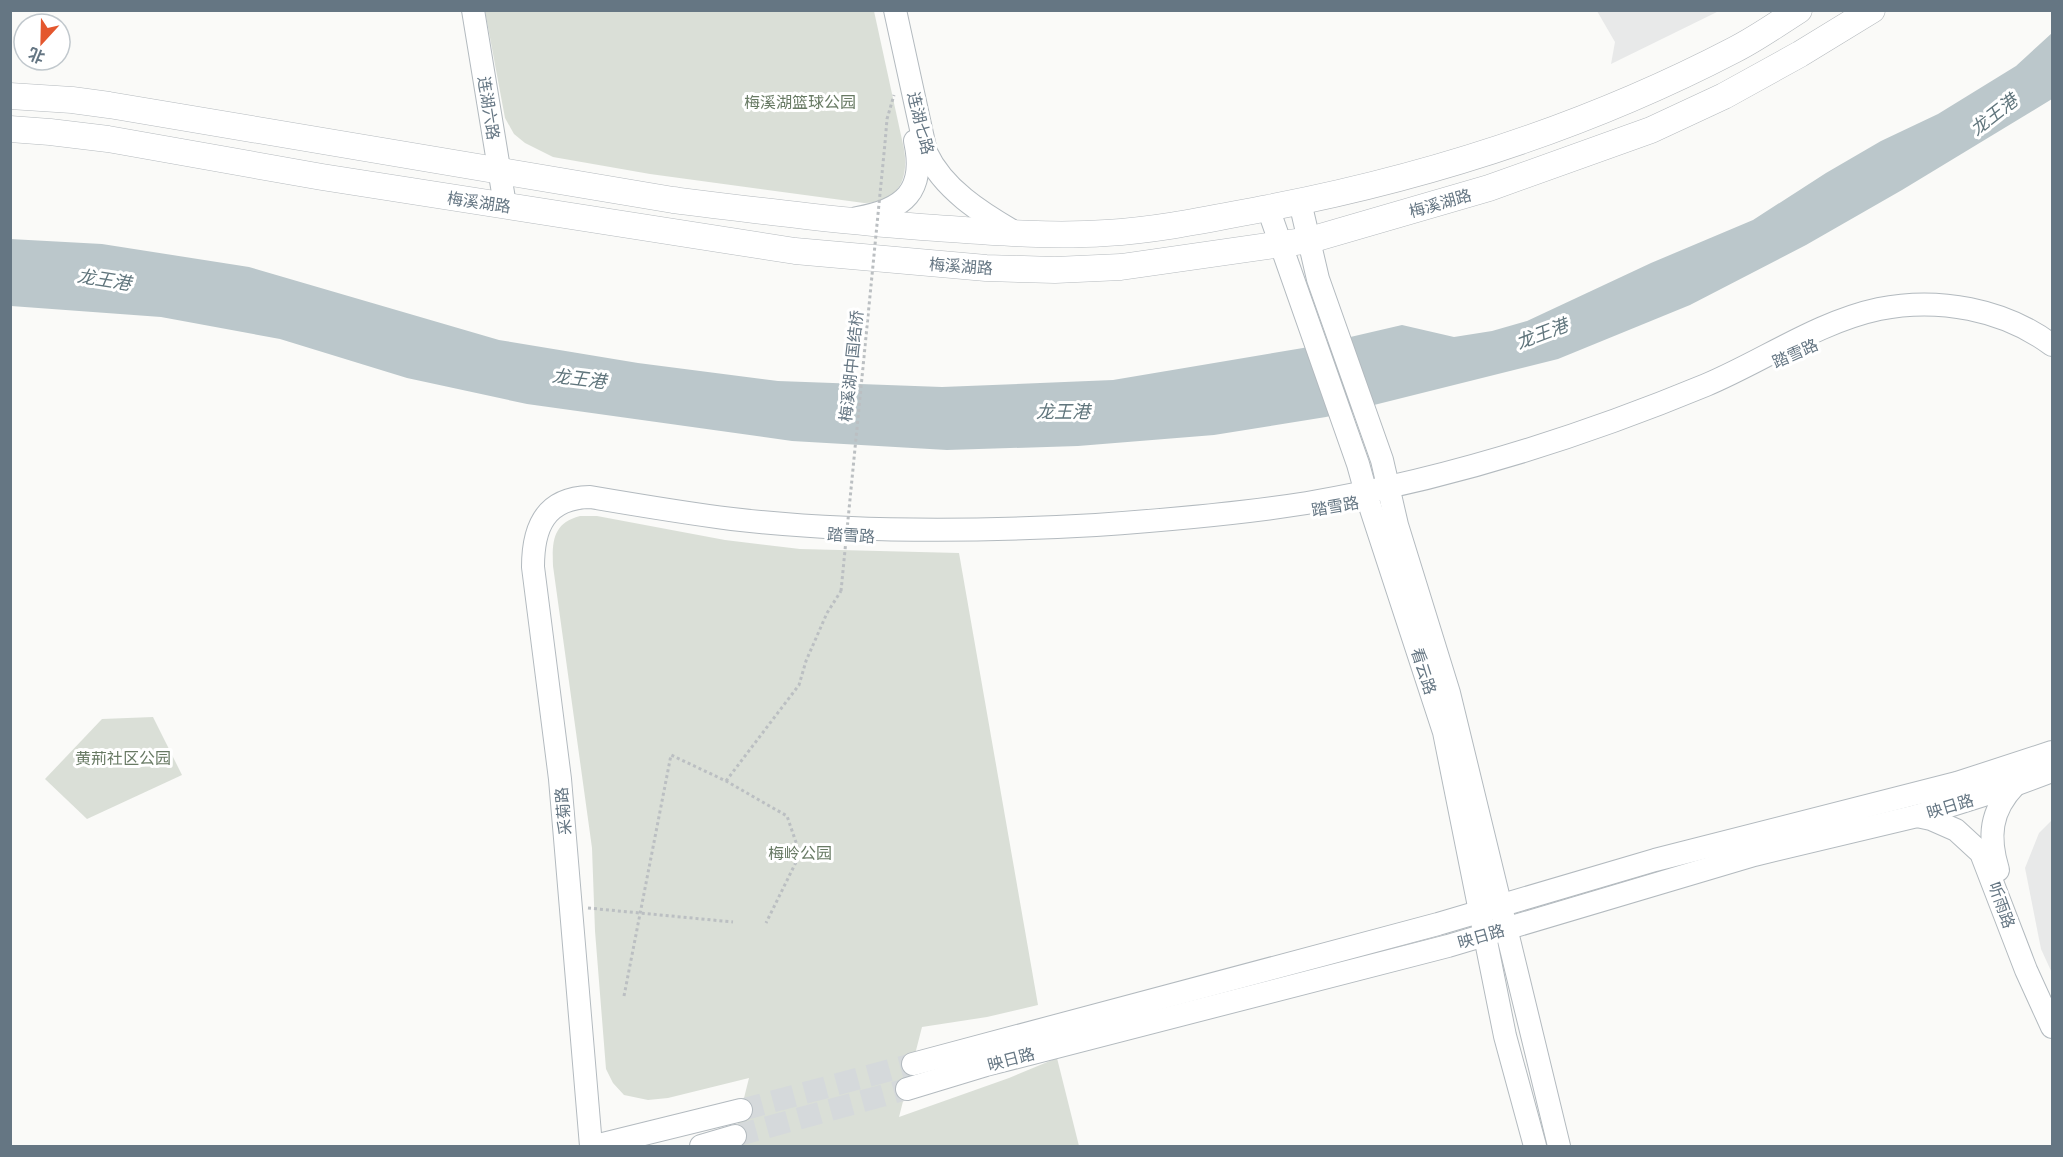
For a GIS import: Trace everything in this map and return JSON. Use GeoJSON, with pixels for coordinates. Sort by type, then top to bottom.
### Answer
{"type":"FeatureCollection","features":[{"type":"Feature","properties":{"kind":"main road"},"geometry":{"type":"LineString","coordinates":[[10,96],[109,105],[674,200],[841,221],[1016,233],[1105,233],[1191,224],[1299,202],[1446,165],[1527,139],[1611,108],[1735,50],[1799,10]]}},
{"type":"Feature","properties":{"kind":"main road","name":"梅溪湖路"},"geometry":{"type":"LineString","coordinates":[[10,129],[108,139],[334,179],[795,251],[986,268],[1055,270],[1121,267],[1310,240],[1489,188],[1651,130],[1734,90],[1800,54],[1872,10]]}},
{"type":"Feature","properties":{"kind":"street","name":"连湖六路"},"geometry":{"type":"LineString","coordinates":[[463,10],[499,204]]}},
{"type":"Feature","properties":{"kind":"street","name":"连湖六路"},"geometry":{"type":"LineString","coordinates":[[473,10],[493,168]]}},
{"type":"Feature","properties":{"kind":"street","name":"连湖七路"},"geometry":{"type":"LineString","coordinates":[[841,221],[890,210],[901,203],[915,181],[919,168],[886,10]]}},
{"type":"Feature","properties":{"kind":"street","name":"连湖七路"},"geometry":{"type":"LineString","coordinates":[[895,10],[926,152],[931,162],[960,195],[983,213],[1016,233]]}},
{"type":"Feature","properties":{"kind":"street","name":"看云路"},"geometry":{"type":"LineString","coordinates":[[1299,202],[1318,279],[1382,460],[1378,493]]}},
{"type":"Feature","properties":{"kind":"street","name":"看云路"},"geometry":{"type":"LineString","coordinates":[[1268,208],[1358,464],[1397,525],[1449,693],[1496,932],[1559,1146]]}},
{"type":"Feature","properties":{"kind":"street","name":"踏雪路"},"geometry":{"type":"LineString","coordinates":[[1378,493],[1573,435],[1708,384],[1820,330],[1857,315],[1880,309],[1928,305],[1962,307],[2007,319],[2052,345]]}},
{"type":"Feature","properties":{"kind":"street","name":"踏雪路"},"geometry":{"type":"LineString","coordinates":[[577,501],[590,497],[733,519],[783,523],[959,530],[1163,520],[1378,493],[1415,491],[1515,462],[1641,419],[1712,390],[1860,323],[1880,317],[1927,312],[1958,315],[2003,327],[2039,346],[2052,356]]}},
{"type":"Feature","properties":{"kind":"street","name":"采菊路"},"geometry":{"type":"LineString","coordinates":[[577,501],[552,518],[542,537],[539,550],[568,778],[597,1146]]}},
{"type":"Feature","properties":{"kind":"street","name":"采菊路"},"geometry":{"type":"LineString","coordinates":[[577,501],[556,506],[546,514],[540,523],[532,548],[532,567],[560,779],[597,1146]]}},
{"type":"Feature","properties":{"kind":"street","name":"映日路"},"geometry":{"type":"LineString","coordinates":[[913,1064],[1491,908],[1707,846],[1957,783],[2052,752]]}},
{"type":"Feature","properties":{"kind":"street","name":"映日路"},"geometry":{"type":"LineString","coordinates":[[906,1089],[986,1065],[1496,932],[1754,855],[1917,816],[2052,771]]}},
{"type":"Feature","properties":{"kind":"street","name":"听雨路"},"geometry":{"type":"LineString","coordinates":[[2015,785],[2001,802],[1995,816],[1992,832],[1993,851],[2018,924],[2052,1008]]}},
{"type":"Feature","properties":{"kind":"street","name":"听雨路"},"geometry":{"type":"LineString","coordinates":[[1917,816],[1931,819],[1956,830],[1981,853],[2026,970],[2052,1027]]}},
{"type":"Feature","properties":{"kind":"street","name":"看云路"},"geometry":{"type":"LineString","coordinates":[[1496,932],[1505,1036],[1535,1146]]}},
{"type":"Feature","properties":{"kind":"street"},"geometry":{"type":"LineString","coordinates":[[597,1146],[741,1110]]}},
{"type":"Feature","properties":{"kind":"street"},"geometry":{"type":"LineString","coordinates":[[701,1146],[735,1136]]}},
{"type":"Feature","properties":{"kind":"path","name":"梅溪湖中国结桥"},"geometry":{"type":"LineString","coordinates":[[726,781],[799,685],[814,642],[827,613],[841,591],[885,143],[890,104],[895,93],[903,86]]}},
{"type":"Feature","properties":{"kind":"path"},"geometry":{"type":"LineString","coordinates":[[624,996],[670,754],[726,781],[788,816],[800,854],[766,923]]}},
{"type":"Feature","properties":{"kind":"path"},"geometry":{"type":"LineString","coordinates":[[579,907],[733,922]]}},
{"type":"Feature","properties":{"kind":"shaded area"},"geometry":{"type":"Polygon","coordinates":[[[1597,11],[1719,11],[1611,64],[1615,42],[1597,11]]]}},
{"type":"Feature","properties":{"kind":"shaded area"},"geometry":{"type":"Polygon","coordinates":[[[2052,820],[2052,973],[2041,949],[2025,868],[2039,833],[2052,820]]]}},
{"type":"Feature","properties":{"kind":"green space","name":"梅溪湖篮球公园"},"geometry":{"type":"Polygon","coordinates":[[[485,11],[874,11],[904,149],[903,179],[893,194],[876,202],[864,203],[650,174],[553,157],[525,143],[514,134],[505,118],[485,11]]]}},
{"type":"Feature","properties":{"kind":"green space","name":"梅岭公园"},"geometry":{"type":"Polygon","coordinates":[[[580,516],[597,516],[725,540],[800,549],[959,553],[1038,1005],[987,1017],[922,1027],[899,1117],[1009,1078],[1057,1058],[1079,1146],[732,1146],[749,1078],[668,1098],[648,1100],[624,1095],[613,1083],[606,1069],[595,931],[592,848],[553,566],[554,541],[559,528],[571,519],[580,516]]]}},
{"type":"Feature","properties":{"kind":"green space","name":"黄荊社区公园"},"geometry":{"type":"Polygon","coordinates":[[[153,717],[182,775],[87,819],[45,779],[102,719],[153,717]]]}},
{"type":"Feature","properties":{"kind":"water","name":"龙王港"},"geometry":{"type":"Polygon","coordinates":[[[2052,33],[2052,99],[1806,245],[1690,305],[1558,359],[1326,417],[1214,435],[1078,446],[947,450],[792,441],[527,404],[407,378],[280,339],[161,317],[11,306],[10,239],[102,244],[249,267],[499,340],[638,363],[778,381],[942,387],[1113,380],[1303,348],[1402,325],[1454,337],[1492,331],[1527,321],[1651,263],[1753,220],[1826,173],[1881,141],[1938,114],[2016,66],[2052,33]]]}},
{"type":"Feature","properties":{"kind":"tunnel"},"geometry":{"type":"LineString","coordinates":[[741,1110],[913,1064]]}},
{"type":"Feature","properties":{"kind":"tunnel"},"geometry":{"type":"LineString","coordinates":[[735,1136],[907,1089]]}}]}
